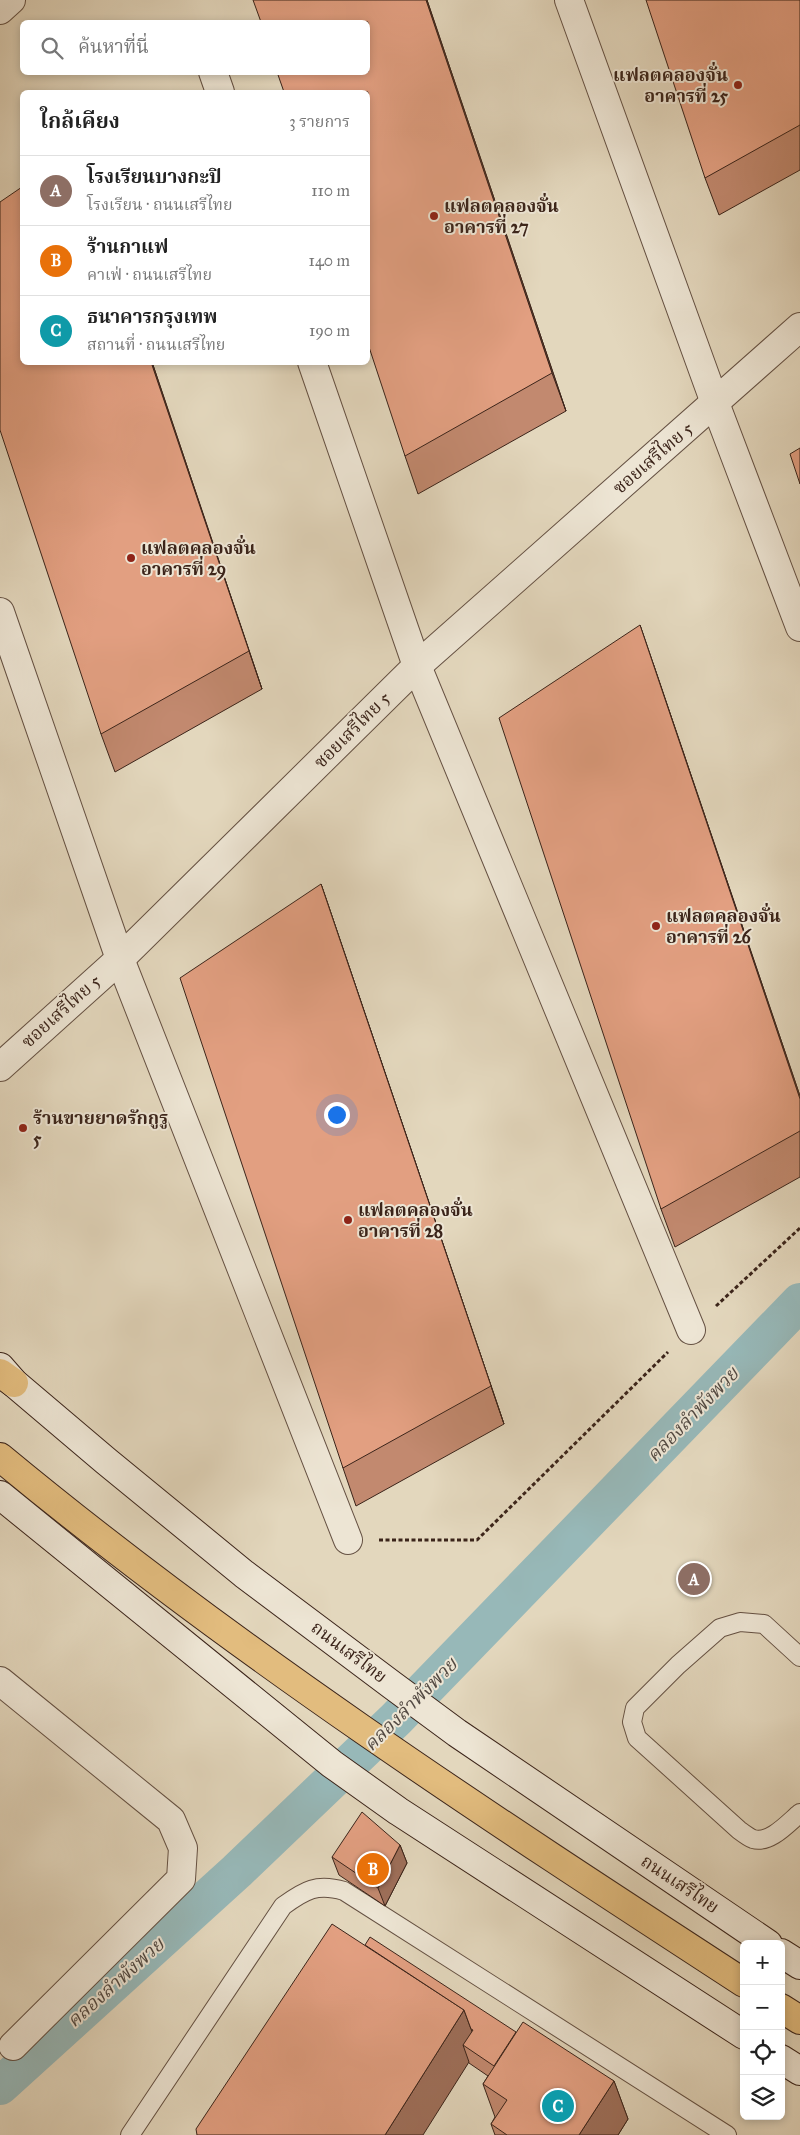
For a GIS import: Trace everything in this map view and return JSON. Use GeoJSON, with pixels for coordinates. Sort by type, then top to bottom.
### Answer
{"type":"FeatureCollection","features":[{"type":"Feature","properties":{"kind":"main road"},"geometry":{"type":"LineString","coordinates":[[0,1457],[102,1538],[273,1668],[338,1714],[740,1981]]}},
{"type":"Feature","properties":{"kind":"main road"},"geometry":{"type":"LineString","coordinates":[[785,2011],[800,2020]]}},
{"type":"Feature","properties":{"kind":"street"},"geometry":{"type":"LineString","coordinates":[[0,10],[11,0]]}},
{"type":"Feature","properties":{"kind":"street"},"geometry":{"type":"LineString","coordinates":[[569,0],[800,628]]}},
{"type":"Feature","properties":{"kind":"street"},"geometry":{"type":"LineString","coordinates":[[214,75],[219,90]]}},
{"type":"Feature","properties":{"kind":"street","name":"ซอยเสรีไทย 5"},"geometry":{"type":"LineString","coordinates":[[5,1052],[120,959],[417,666],[800,327]]}},
{"type":"Feature","properties":{"kind":"street"},"geometry":{"type":"LineString","coordinates":[[313,365],[417,666],[690,1330]]}},
{"type":"Feature","properties":{"kind":"street"},"geometry":{"type":"LineString","coordinates":[[0,612],[120,959],[348,1540]]}},
{"type":"Feature","properties":{"kind":"street","name":"ถนนเสรีไทย"},"geometry":{"type":"LineString","coordinates":[[5,1375],[244,1574],[392,1685],[457,1733],[788,1954]]}},
{"type":"Feature","properties":{"kind":"street"},"geometry":{"type":"LineString","coordinates":[[0,1495],[332,1764],[398,1811],[740,2032]]}},
{"type":"Feature","properties":{"kind":"street"},"geometry":{"type":"LineString","coordinates":[[0,1681],[171,1820],[183,1848],[181,1879],[13,2046]]}},
{"type":"Feature","properties":{"kind":"street"},"geometry":{"type":"LineString","coordinates":[[785,2062],[800,2071]]}},
{"type":"Feature","properties":{"kind":"lane"},"geometry":{"type":"LineString","coordinates":[[800,1657],[764,1624],[740,1622],[720,1628],[678,1665],[635,1708],[632,1722],[637,1738],[739,1830],[753,1839],[763,1838],[778,1832],[800,1813]]}},
{"type":"Feature","properties":{"kind":"lane"},"geometry":{"type":"LineString","coordinates":[[130,2135],[283,1906],[312,1888],[329,1886],[344,1891],[727,2135]]}},
{"type":"Feature","properties":{"kind":"path"},"geometry":{"type":"LineString","coordinates":[[348,1540],[477,1540],[690,1330],[800,1228]]}},
{"type":"Feature","properties":{"kind":"building","name":"แฟลตคลองจั่น อาคารที่ 27"},"geometry":{"type":"Polygon","coordinates":[[[253,0],[426,0],[552,373],[405,456],[370,350],[370,90],[283,90],[278,75],[370,75],[370,20],[260,20],[253,0]]]}},
{"type":"Feature","properties":{"kind":"building","name":"แฟลตคลองจั่น อาคารที่ 25"},"geometry":{"type":"Polygon","coordinates":[[[646,0],[800,0],[800,125],[705,178],[646,0]]]}},
{"type":"Feature","properties":{"kind":"building","name":"แฟลตคลองจั่น อาคารที่ 29"},"geometry":{"type":"Polygon","coordinates":[[[20,188],[20,365],[152,365],[249,651],[101,734],[0,430],[0,202],[20,188]]]}},
{"type":"Feature","properties":{"kind":"building"},"geometry":{"type":"Polygon","coordinates":[[[800,448],[800,484],[790,454],[800,448]]]}},
{"type":"Feature","properties":{"kind":"building","name":"แฟลตคลองจั่น อาคารที่ 26"},"geometry":{"type":"Polygon","coordinates":[[[640,625],[800,1099],[800,1131],[661,1209],[499,718],[640,625]]]}},
{"type":"Feature","properties":{"kind":"building","name":"แฟลตคลองจั่น อาคารที่ 28"},"geometry":{"type":"Polygon","coordinates":[[[321,884],[491,1386],[343,1468],[180,978],[321,884]]]}},
{"type":"Feature","properties":{"kind":"building"},"geometry":{"type":"Polygon","coordinates":[[[362,1812],[400,1845],[378,1888],[332,1857],[362,1812]]]}},
{"type":"Feature","properties":{"kind":"building"},"geometry":{"type":"Polygon","coordinates":[[[332,1924],[464,2010],[385,2135],[197,2135],[196,2129],[332,1924]]]}},
{"type":"Feature","properties":{"kind":"building"},"geometry":{"type":"Polygon","coordinates":[[[370,1937],[516,2032],[494,2066],[463,2045],[473,2030],[464,2010],[365,1945],[370,1937]]]}},
{"type":"Feature","properties":{"kind":"building"},"geometry":{"type":"Polygon","coordinates":[[[523,2022],[614,2081],[579,2135],[507,2135],[491,2124],[507,2100],[483,2084],[523,2022]]]}},
{"type":"Feature","properties":{"kind":"waterway","name":"คลองลำพังพวย"},"geometry":{"type":"LineString","coordinates":[[0,2086],[237,1871],[396,1719],[800,1302]]}},
{"type":"Feature","properties":{"kind":"place","name":"แฟลตคลองจั่น อาคารที่ 25"},"geometry":{"type":"Point","coordinates":[738,85]}},
{"type":"Feature","properties":{"kind":"place","name":"แฟลตคลองจั่น อาคารที่ 27"},"geometry":{"type":"Point","coordinates":[434,216]}},
{"type":"Feature","properties":{"kind":"place","name":"แฟลตคลองจั่น อาคารที่ 29"},"geometry":{"type":"Point","coordinates":[131,558]}},
{"type":"Feature","properties":{"kind":"place","name":"แฟลตคลองจั่น อาคารที่ 26"},"geometry":{"type":"Point","coordinates":[656,926]}},
{"type":"Feature","properties":{"kind":"place","name":"ร้านขายยาดรักกูรู 5"},"geometry":{"type":"Point","coordinates":[23,1128]}},
{"type":"Feature","properties":{"kind":"place","name":"แฟลตคลองจั่น อาคารที่ 28"},"geometry":{"type":"Point","coordinates":[348,1220]}},
{"type":"Feature","properties":{"kind":"place","name":"โรงเรียนบางกะปิ"},"geometry":{"type":"Point","coordinates":[694,1579]}},
{"type":"Feature","properties":{"kind":"place","name":"ร้านกาแฟ"},"geometry":{"type":"Point","coordinates":[373,1869]}},
{"type":"Feature","properties":{"kind":"place","name":"ธนาคารกรุงเทพ"},"geometry":{"type":"Point","coordinates":[558,2106]}}]}
